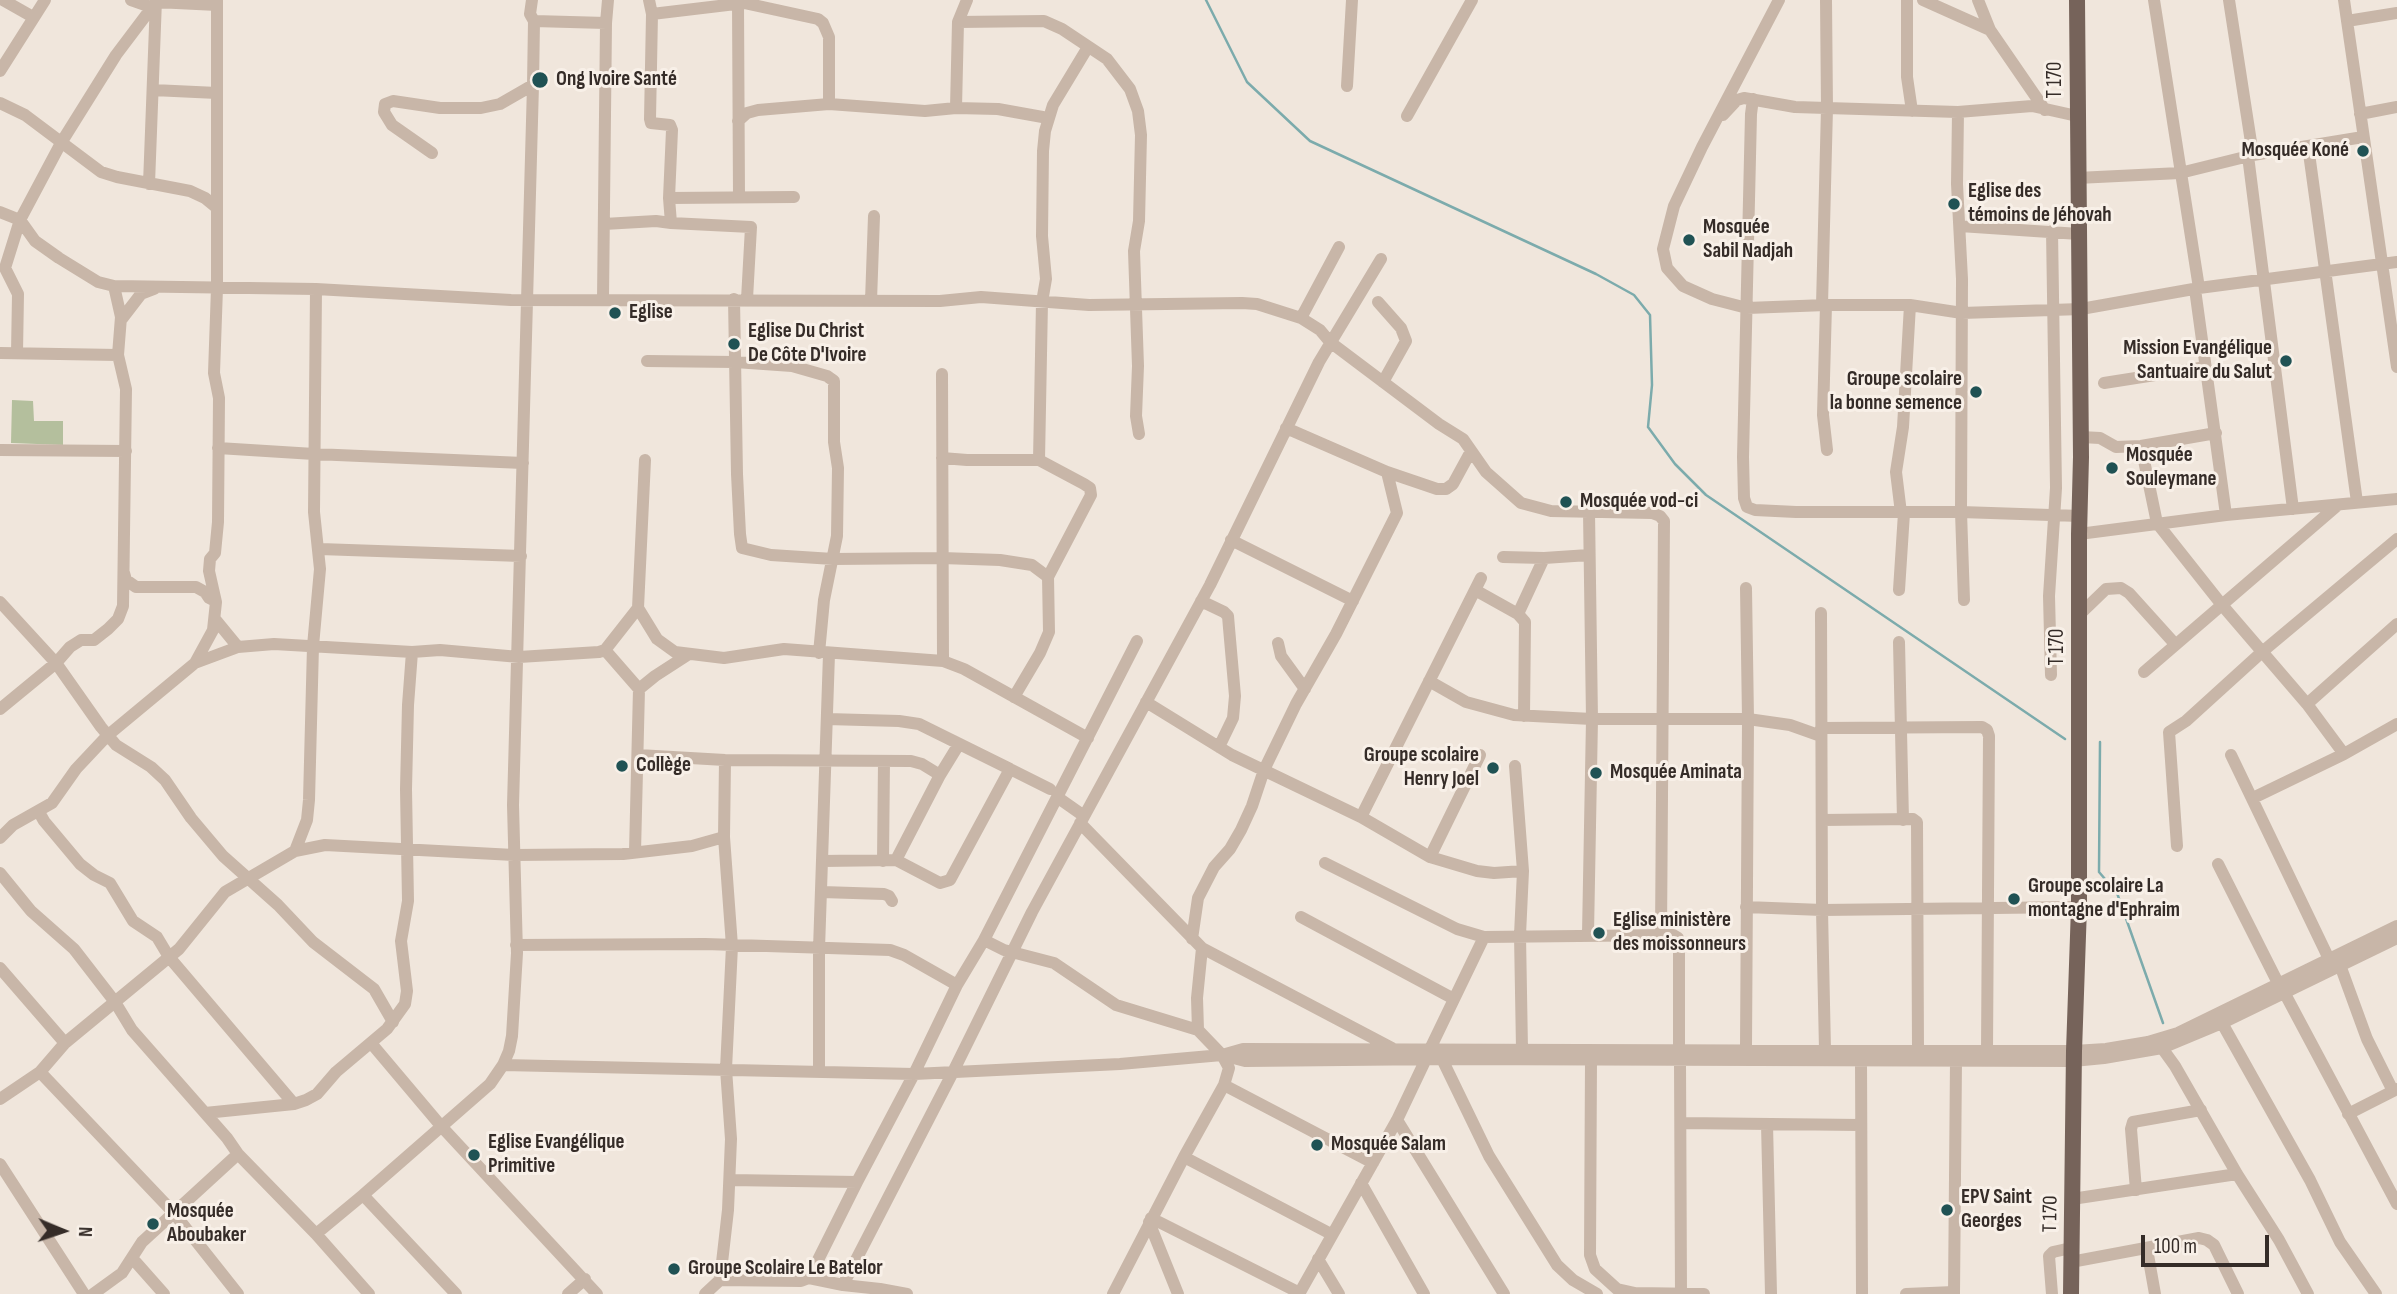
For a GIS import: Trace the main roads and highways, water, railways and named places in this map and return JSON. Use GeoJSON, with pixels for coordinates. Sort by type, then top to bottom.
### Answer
{"type":"FeatureCollection","features":[{"type":"Feature","properties":{"kind":"main road","name":"T 170"},"geometry":{"type":"LineString","coordinates":[[2071,1294],[2073,1056],[2079,907],[2081,309],[2077,177],[2077,0]]}},
{"type":"Feature","properties":{"kind":"waterway"},"geometry":{"type":"LineString","coordinates":[[1206,0],[1247,82],[1310,141],[1596,274],[1634,295],[1650,315],[1652,385],[1648,427],[1675,464],[1706,495],[2065,739]]}},
{"type":"Feature","properties":{"kind":"waterway"},"geometry":{"type":"LineString","coordinates":[[2100,742],[2099,872],[2117,893],[2163,1023]]}},
{"type":"Feature","properties":{"kind":"place","name":"Ong Ivoire Santé"},"geometry":{"type":"Point","coordinates":[540,80]}},
{"type":"Feature","properties":{"kind":"place","name":"Mosquée Koné"},"geometry":{"type":"Point","coordinates":[2363,151]}},
{"type":"Feature","properties":{"kind":"place","name":"Eglise des témoins de Jéhovah"},"geometry":{"type":"Point","coordinates":[1954,204]}},
{"type":"Feature","properties":{"kind":"place","name":"Mosquée Sabil Nadjah"},"geometry":{"type":"Point","coordinates":[1689,240]}},
{"type":"Feature","properties":{"kind":"place","name":"Eglise"},"geometry":{"type":"Point","coordinates":[615,313]}},
{"type":"Feature","properties":{"kind":"place","name":"Eglise Du Christ De Côte D'Ivoire"},"geometry":{"type":"Point","coordinates":[734,344]}},
{"type":"Feature","properties":{"kind":"place","name":"Mission Evangélique Santuaire du Salut"},"geometry":{"type":"Point","coordinates":[2286,361]}},
{"type":"Feature","properties":{"kind":"place","name":"Groupe scolaire la bonne semence"},"geometry":{"type":"Point","coordinates":[1976,392]}},
{"type":"Feature","properties":{"kind":"place","name":"Mosquée Souleymane"},"geometry":{"type":"Point","coordinates":[2112,468]}},
{"type":"Feature","properties":{"kind":"place","name":"Mosquée vod-ci"},"geometry":{"type":"Point","coordinates":[1566,502]}},
{"type":"Feature","properties":{"kind":"place","name":"Collège"},"geometry":{"type":"Point","coordinates":[622,766]}},
{"type":"Feature","properties":{"kind":"place","name":"Groupe scolaire Henry Joel"},"geometry":{"type":"Point","coordinates":[1493,768]}},
{"type":"Feature","properties":{"kind":"place","name":"Mosquée Aminata"},"geometry":{"type":"Point","coordinates":[1596,773]}},
{"type":"Feature","properties":{"kind":"place","name":"Groupe scolaire La montagne d'Ephraim"},"geometry":{"type":"Point","coordinates":[2014,899]}},
{"type":"Feature","properties":{"kind":"place","name":"Eglise ministère des moissonneurs"},"geometry":{"type":"Point","coordinates":[1599,933]}},
{"type":"Feature","properties":{"kind":"place","name":"Mosquée Salam"},"geometry":{"type":"Point","coordinates":[1317,1145]}},
{"type":"Feature","properties":{"kind":"place","name":"Eglise Evangélique Primitive"},"geometry":{"type":"Point","coordinates":[474,1155]}},
{"type":"Feature","properties":{"kind":"place","name":"EPV Saint Georges"},"geometry":{"type":"Point","coordinates":[1947,1210]}},
{"type":"Feature","properties":{"kind":"place","name":"Mosquée Aboubaker"},"geometry":{"type":"Point","coordinates":[153,1224]}},
{"type":"Feature","properties":{"kind":"place","name":"Groupe Scolaire Le Batelor"},"geometry":{"type":"Point","coordinates":[674,1269]}}]}
